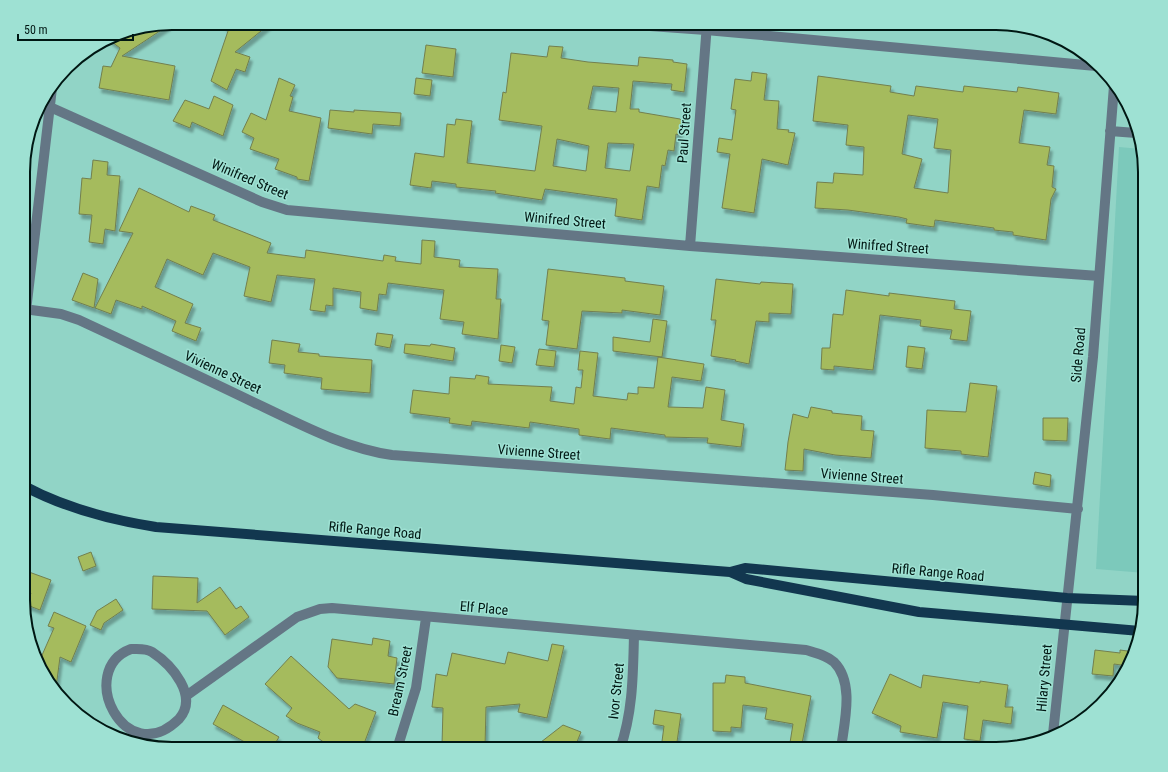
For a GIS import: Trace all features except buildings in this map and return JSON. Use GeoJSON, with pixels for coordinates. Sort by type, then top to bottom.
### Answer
{"type":"FeatureCollection","features":[{"type":"Feature","properties":{"kind":"main road","name":"Rifle Range Road"},"geometry":{"type":"LineString","coordinates":[[30,488],[82,510],[125,522],[156,527],[730,572],[746,579],[919,612],[1134,631]]}},
{"type":"Feature","properties":{"kind":"main road","name":"Rifle Range Road"},"geometry":{"type":"LineString","coordinates":[[730,572],[745,568],[1067,598],[1138,601]]}},
{"type":"Feature","properties":{"kind":"street","name":"Paul Street"},"geometry":{"type":"LineString","coordinates":[[690,246],[706,30]]}},
{"type":"Feature","properties":{"kind":"street"},"geometry":{"type":"LineString","coordinates":[[745,30],[1089,65]]}},
{"type":"Feature","properties":{"kind":"street","name":"Side Road"},"geometry":{"type":"LineString","coordinates":[[1063,625],[1078,509],[1113,92]]}},
{"type":"Feature","properties":{"kind":"street","name":"Winifred Street"},"geometry":{"type":"LineString","coordinates":[[47,104],[262,202],[287,210],[690,246],[1099,276]]}},
{"type":"Feature","properties":{"kind":"street"},"geometry":{"type":"LineString","coordinates":[[30,262],[47,105]]}},
{"type":"Feature","properties":{"kind":"street"},"geometry":{"type":"LineString","coordinates":[[1110,131],[1132,133]]}},
{"type":"Feature","properties":{"kind":"street","name":"Vivienne Street"},"geometry":{"type":"LineString","coordinates":[[30,310],[61,314],[79,320],[288,418],[347,444],[375,453],[933,495],[1078,509]]}},
{"type":"Feature","properties":{"kind":"street","name":"Elf Place"},"geometry":{"type":"LineString","coordinates":[[186,696],[284,626],[308,613],[332,608],[426,618],[806,650],[823,655],[834,663],[844,682],[845,715],[842,742]]}},
{"type":"Feature","properties":{"kind":"street","name":"Bream Street"},"geometry":{"type":"LineString","coordinates":[[399,742],[416,688],[426,618]]}},
{"type":"Feature","properties":{"kind":"street","name":"Hilary Street"},"geometry":{"type":"LineString","coordinates":[[1053,729],[1063,625]]}},
{"type":"Feature","properties":{"kind":"street","name":"Ivor Street"},"geometry":{"type":"LineString","coordinates":[[622,742],[626,728],[632,689],[634,635]]}},
{"type":"Feature","properties":{"kind":"street"},"geometry":{"type":"LineString","coordinates":[[129,735],[120,728],[108,704],[107,690],[113,663],[124,652],[131,649],[140,648],[151,651],[174,673],[183,685],[186,696],[185,709],[181,718],[162,735],[151,738],[137,737]]}},
{"type":"Feature","properties":{"kind":"shaded area"},"geometry":{"type":"Polygon","coordinates":[[[1119,147],[1136,149],[1138,163],[1138,572],[1096,569],[1119,147]]]}}]}
